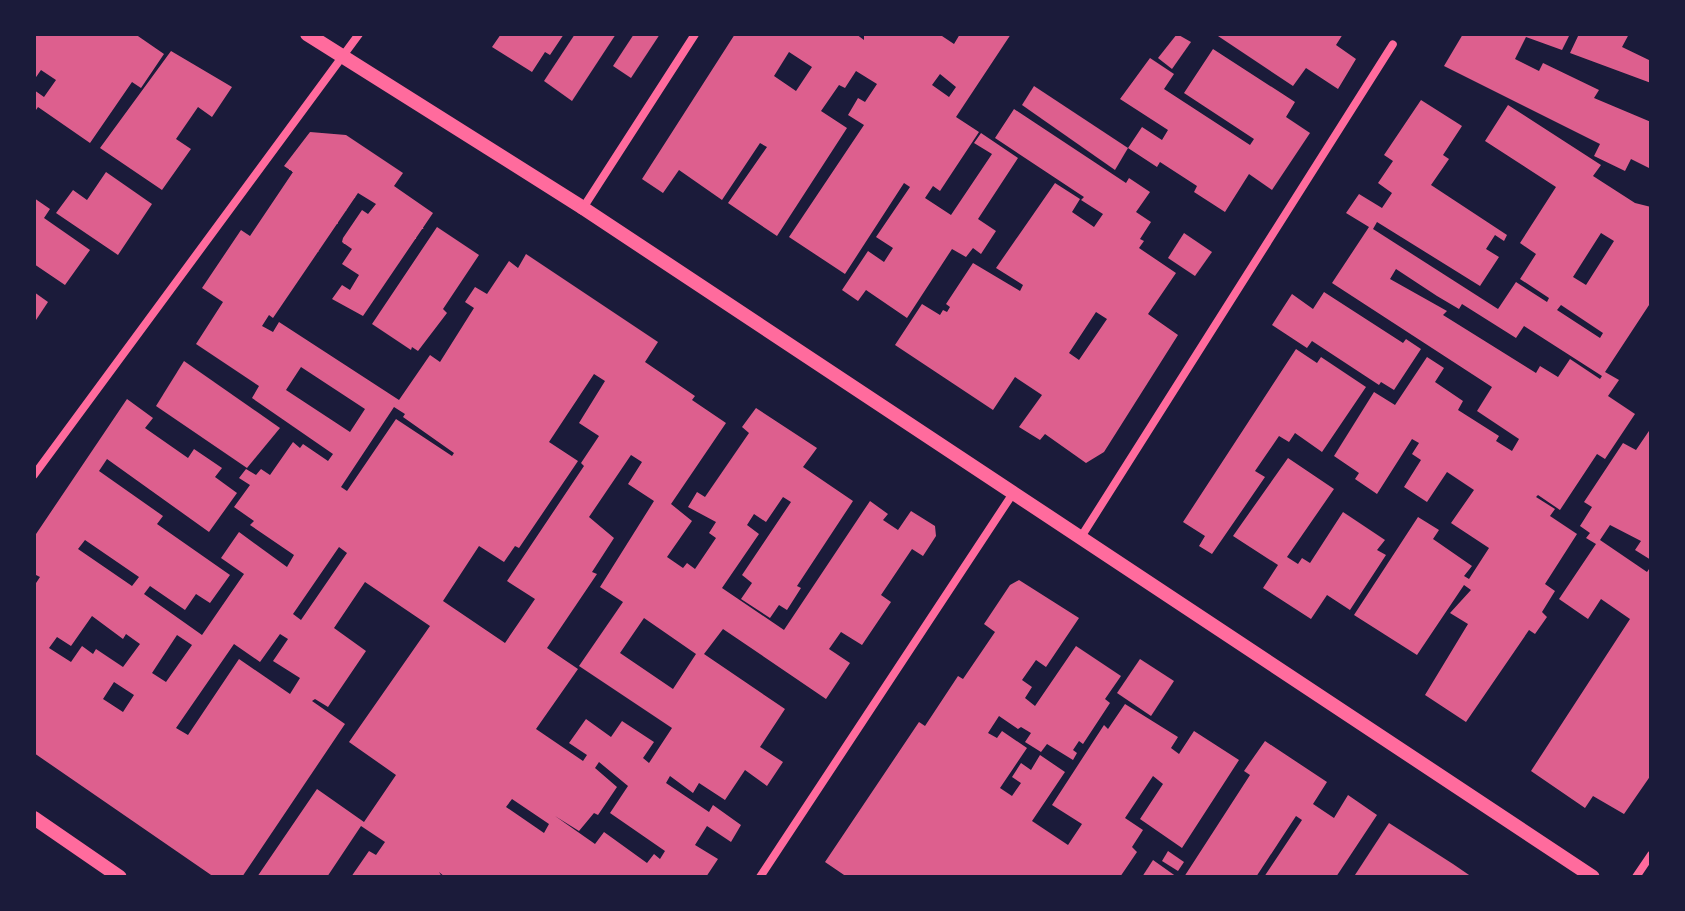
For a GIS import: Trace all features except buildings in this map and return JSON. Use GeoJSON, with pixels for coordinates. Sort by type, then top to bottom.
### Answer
{"type":"FeatureCollection","features":[{"type":"Feature","properties":{"kind":"street"},"geometry":{"type":"LineString","coordinates":[[307,34],[583,208],[1593,877]]}},
{"type":"Feature","properties":{"kind":"street"},"geometry":{"type":"LineString","coordinates":[[34,475],[359,34]]}},
{"type":"Feature","properties":{"kind":"street"},"geometry":{"type":"LineString","coordinates":[[583,208],[695,34]]}},
{"type":"Feature","properties":{"kind":"street"},"geometry":{"type":"LineString","coordinates":[[1081,537],[1393,44]]}},
{"type":"Feature","properties":{"kind":"street"},"geometry":{"type":"LineString","coordinates":[[760,877],[1013,493]]}},
{"type":"Feature","properties":{"kind":"street"},"geometry":{"type":"LineString","coordinates":[[34,818],[120,877]]}},
{"type":"Feature","properties":{"kind":"street"},"geometry":{"type":"LineString","coordinates":[[1636,877],[1651,855]]}}]}
